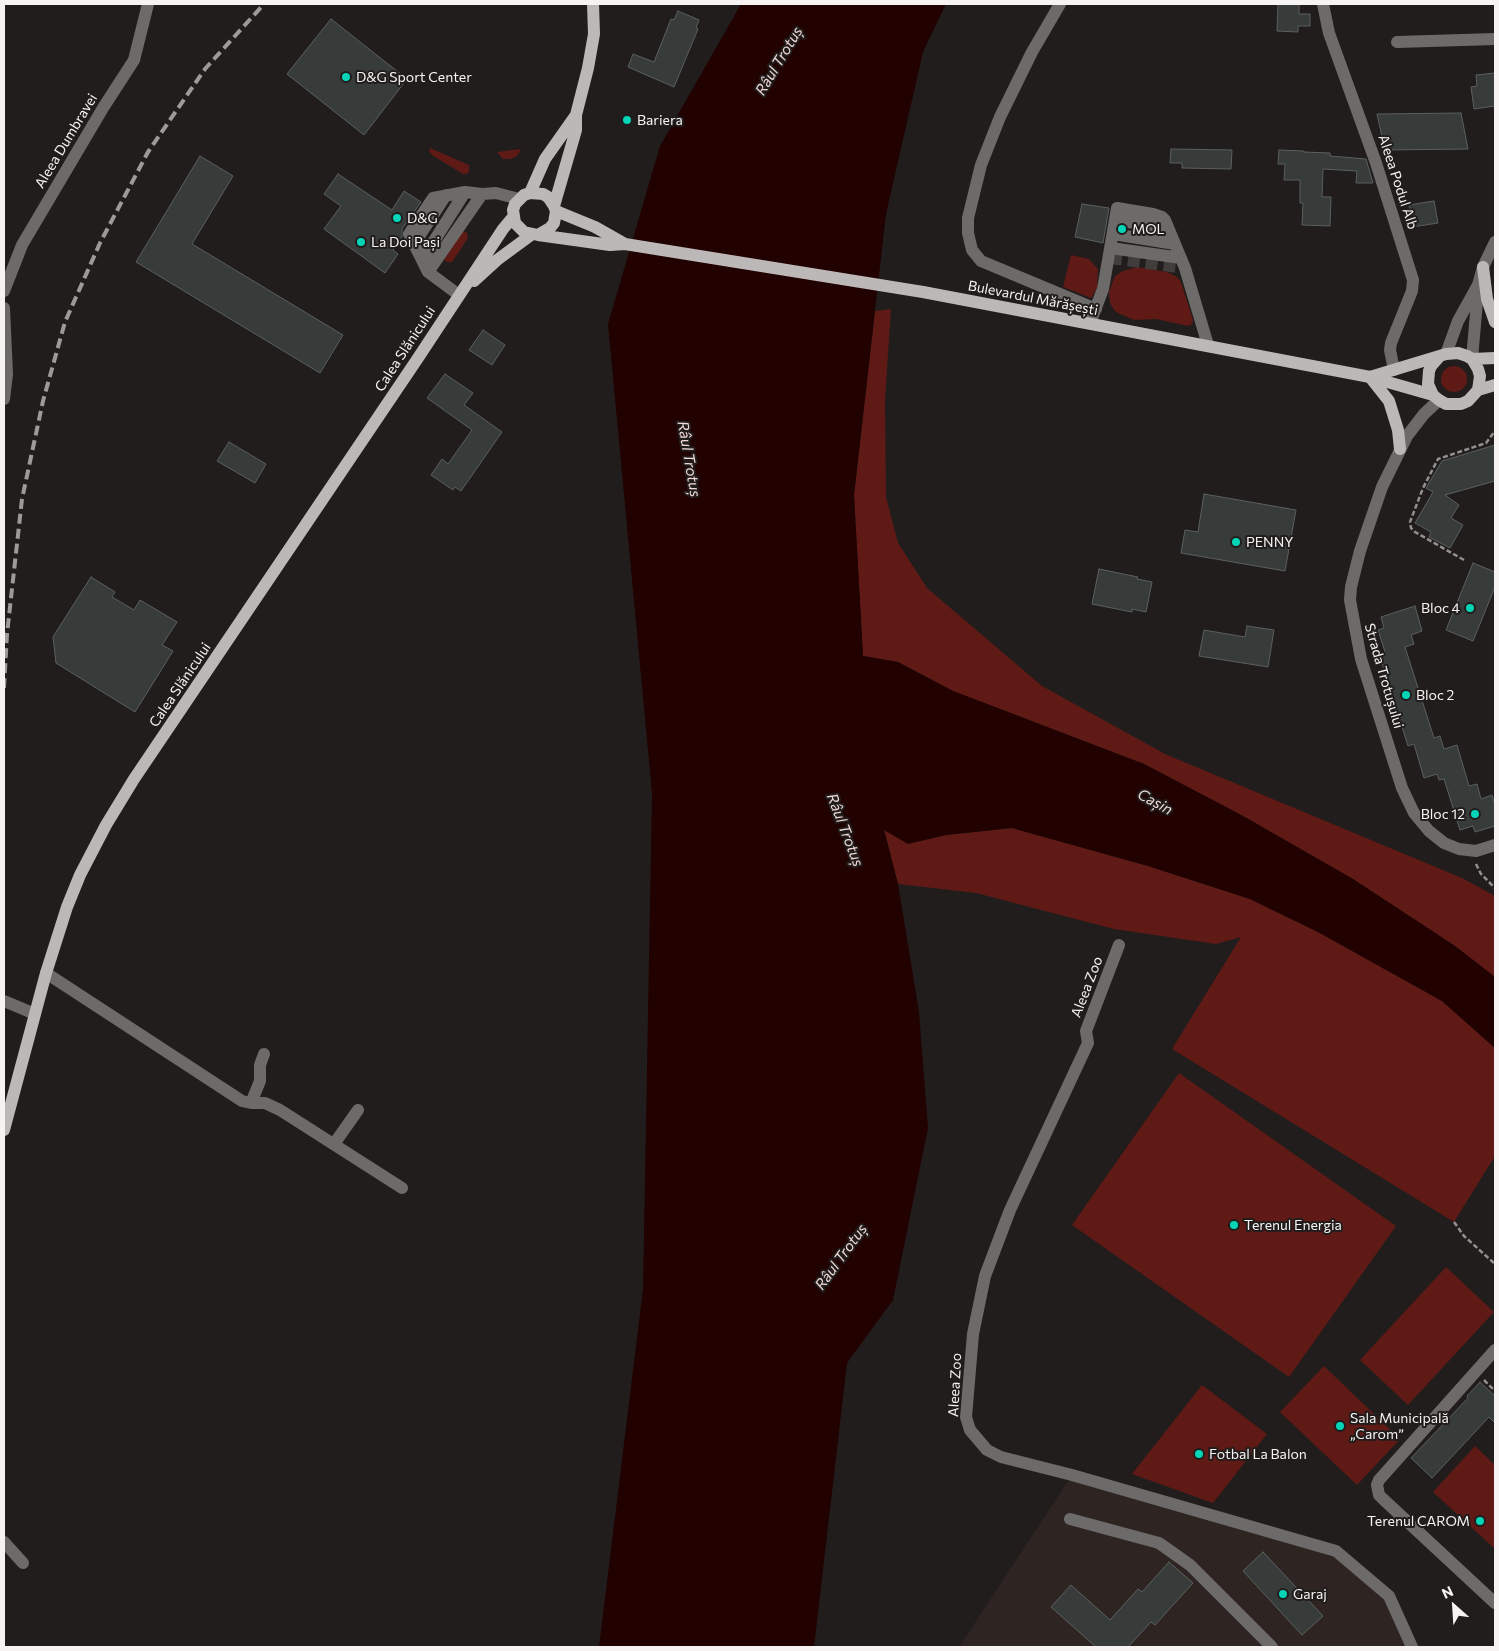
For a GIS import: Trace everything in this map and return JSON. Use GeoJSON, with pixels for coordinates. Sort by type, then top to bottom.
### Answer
{"type":"FeatureCollection","features":[{"type":"Feature","properties":{"kind":"main road"},"geometry":{"type":"LineString","coordinates":[[576,115],[545,159],[524,196],[513,210],[513,217],[519,228],[534,235],[550,228],[554,223],[555,209],[576,130],[576,115],[588,68],[594,34],[593,4]]}},
{"type":"Feature","properties":{"kind":"main road"},"geometry":{"type":"LineString","coordinates":[[524,196],[536,192],[548,197],[555,209]]}},
{"type":"Feature","properties":{"kind":"main road","name":"Bulevardul Mărășești"},"geometry":{"type":"LineString","coordinates":[[555,209],[595,227],[627,245]]}},
{"type":"Feature","properties":{"kind":"main road","name":"Calea Slănicului"},"geometry":{"type":"LineString","coordinates":[[4,1130],[46,973],[67,907],[80,876],[106,825],[124,795],[407,375],[503,228],[513,217]]}},
{"type":"Feature","properties":{"kind":"main road","name":"Bulevardul Mărășești"},"geometry":{"type":"LineString","coordinates":[[534,235],[610,245],[627,245],[923,292],[1370,377],[1436,397]]}},
{"type":"Feature","properties":{"kind":"main road","name":"Calea Slănicului"},"geometry":{"type":"LineString","coordinates":[[459,295],[497,260],[534,235]]}},
{"type":"Feature","properties":{"kind":"main road"},"geometry":{"type":"LineString","coordinates":[[1483,267],[1487,298],[1495,322]]}},
{"type":"Feature","properties":{"kind":"main road"},"geometry":{"type":"LineString","coordinates":[[1400,449],[1396,421],[1389,401],[1370,377],[1458,353],[1472,359],[1476,364],[1480,376],[1478,390]]}},
{"type":"Feature","properties":{"kind":"main road"},"geometry":{"type":"LineString","coordinates":[[1443,356],[1435,361],[1429,372],[1428,384],[1436,397],[1446,404],[1461,404],[1468,401],[1478,390],[1495,385]]}},
{"type":"Feature","properties":{"kind":"main road"},"geometry":{"type":"LineString","coordinates":[[1472,359],[1495,358]]}},
{"type":"Feature","properties":{"kind":"street","name":"Aleea Dumbravei"},"geometry":{"type":"LineString","coordinates":[[4,291],[22,245],[103,108],[134,60],[148,4]]}},
{"type":"Feature","properties":{"kind":"street"},"geometry":{"type":"LineString","coordinates":[[1060,4],[1032,52],[1000,117],[979,172],[968,218],[968,233],[972,250],[981,261],[1096,309]]}},
{"type":"Feature","properties":{"kind":"street","name":"Aleea Podul Alb"},"geometry":{"type":"LineString","coordinates":[[1323,4],[1329,32],[1373,154],[1413,280],[1412,291],[1391,343],[1390,350],[1394,370]]}},
{"type":"Feature","properties":{"kind":"street"},"geometry":{"type":"LineString","coordinates":[[1397,42],[1488,40],[1495,38]]}},
{"type":"Feature","properties":{"kind":"street"},"geometry":{"type":"LineString","coordinates":[[459,295],[428,272],[409,234],[433,198],[456,194],[496,192],[524,196]]}},
{"type":"Feature","properties":{"kind":"street"},"geometry":{"type":"LineString","coordinates":[[418,252],[456,194]]}},
{"type":"Feature","properties":{"kind":"street"},"geometry":{"type":"LineString","coordinates":[[428,272],[482,194]]}},
{"type":"Feature","properties":{"kind":"street"},"geometry":{"type":"LineString","coordinates":[[1090,323],[1103,289],[1117,208],[1162,217],[1181,258],[1208,345]]}},
{"type":"Feature","properties":{"kind":"street"},"geometry":{"type":"LineString","coordinates":[[1113,234],[1175,244]]}},
{"type":"Feature","properties":{"kind":"street"},"geometry":{"type":"LineString","coordinates":[[1472,359],[1478,284],[1483,267],[1495,242]]}},
{"type":"Feature","properties":{"kind":"street"},"geometry":{"type":"LineString","coordinates":[[1111,248],[1181,258]]}},
{"type":"Feature","properties":{"kind":"street"},"geometry":{"type":"LineString","coordinates":[[1443,356],[1458,321],[1478,284]]}},
{"type":"Feature","properties":{"kind":"street"},"geometry":{"type":"LineString","coordinates":[[4,308],[7,374],[4,399]]}},
{"type":"Feature","properties":{"kind":"street","name":"Strada Trotușului"},"geometry":{"type":"LineString","coordinates":[[1436,397],[1400,449],[1382,487],[1355,570],[1350,593],[1354,628],[1361,659],[1408,802],[1421,823],[1438,839],[1459,849],[1476,851]]}},
{"type":"Feature","properties":{"kind":"street"},"geometry":{"type":"LineString","coordinates":[[1476,851],[1495,845]]}},
{"type":"Feature","properties":{"kind":"street","name":"Aleea Zoo"},"geometry":{"type":"LineString","coordinates":[[1119,945],[1086,1031],[1088,1043],[1010,1210],[985,1276],[973,1334],[966,1417],[970,1430],[987,1450],[1001,1456],[1336,1552],[1389,1596],[1412,1647]]}},
{"type":"Feature","properties":{"kind":"street"},"geometry":{"type":"LineString","coordinates":[[46,973],[242,1101],[265,1103],[280,1110],[402,1188]]}},
{"type":"Feature","properties":{"kind":"street"},"geometry":{"type":"LineString","coordinates":[[4,1001],[35,1014]]}},
{"type":"Feature","properties":{"kind":"street"},"geometry":{"type":"LineString","coordinates":[[251,1103],[260,1081],[260,1065],[264,1054]]}},
{"type":"Feature","properties":{"kind":"street"},"geometry":{"type":"LineString","coordinates":[[334,1144],[358,1110]]}},
{"type":"Feature","properties":{"kind":"street"},"geometry":{"type":"LineString","coordinates":[[1495,1350],[1379,1480],[1377,1485],[1379,1495],[1383,1499],[1495,1603]]}},
{"type":"Feature","properties":{"kind":"street"},"geometry":{"type":"LineString","coordinates":[[1070,1519],[1159,1543],[1190,1565],[1272,1647]]}},
{"type":"Feature","properties":{"kind":"street"},"geometry":{"type":"LineString","coordinates":[[4,1542],[23,1563]]}},
{"type":"Feature","properties":{"kind":"path"},"geometry":{"type":"LineString","coordinates":[[1464,560],[1415,532],[1411,528],[1410,522],[1423,488],[1438,459],[1486,443],[1495,431]]}},
{"type":"Feature","properties":{"kind":"path"},"geometry":{"type":"LineString","coordinates":[[1476,851],[1476,865],[1481,874],[1495,888]]}},
{"type":"Feature","properties":{"kind":"path"},"geometry":{"type":"LineString","coordinates":[[1454,1222],[1464,1236],[1495,1264]]}},
{"type":"Feature","properties":{"kind":"shaded area"},"geometry":{"type":"Polygon","coordinates":[[[430,148],[469,165],[469,172],[463,174],[432,155],[429,151],[430,148]]]}},
{"type":"Feature","properties":{"kind":"shaded area"},"geometry":{"type":"Polygon","coordinates":[[[521,149],[517,156],[511,159],[503,159],[497,152],[521,149]]]}},
{"type":"Feature","properties":{"kind":"shaded area"},"geometry":{"type":"Polygon","coordinates":[[[463,231],[467,233],[468,238],[452,262],[447,262],[444,259],[463,231]]]}},
{"type":"Feature","properties":{"kind":"shaded area"},"geometry":{"type":"Polygon","coordinates":[[[1071,255],[1089,259],[1098,269],[1097,288],[1091,298],[1063,287],[1071,255]]]}},
{"type":"Feature","properties":{"kind":"shaded area"},"geometry":{"type":"Polygon","coordinates":[[[1137,267],[1167,272],[1177,277],[1181,282],[1193,320],[1192,324],[1188,326],[1156,319],[1134,320],[1114,310],[1110,303],[1109,292],[1115,276],[1123,271],[1137,267]]]}},
{"type":"Feature","properties":{"kind":"shaded area"},"geometry":{"type":"Polygon","coordinates":[[[891,309],[885,399],[886,497],[898,543],[927,588],[1042,686],[1165,754],[1462,878],[1495,896],[1495,977],[1455,946],[1353,879],[1243,816],[1144,764],[953,691],[898,662],[863,656],[854,495],[875,311],[891,309]]]}},
{"type":"Feature","properties":{"kind":"shaded area"},"geometry":{"type":"Polygon","coordinates":[[[1454,366],[1463,370],[1467,379],[1463,388],[1454,392],[1445,388],[1441,379],[1445,370],[1454,366]]]}},
{"type":"Feature","properties":{"kind":"shaded area"},"geometry":{"type":"Polygon","coordinates":[[[1012,828],[1148,866],[1250,899],[1318,932],[1442,1001],[1495,1048],[1495,1156],[1454,1222],[1172,1049],[1241,937],[1216,944],[1114,929],[976,893],[898,884],[884,829],[908,843],[946,835],[1012,828]]]}},
{"type":"Feature","properties":{"kind":"shaded area","name":"Terenul Energia"},"geometry":{"type":"Polygon","coordinates":[[[1179,1073],[1396,1226],[1289,1377],[1072,1225],[1179,1073]]]}},
{"type":"Feature","properties":{"kind":"shaded area"},"geometry":{"type":"Polygon","coordinates":[[[1446,1267],[1494,1312],[1408,1405],[1360,1360],[1446,1267]]]}},
{"type":"Feature","properties":{"kind":"shaded area","name":"Sala Municipală „Carom”"},"geometry":{"type":"Polygon","coordinates":[[[1324,1366],[1400,1439],[1357,1485],[1280,1412],[1324,1366]]]}},
{"type":"Feature","properties":{"kind":"shaded area","name":"Fotbal La Balon"},"geometry":{"type":"Polygon","coordinates":[[[1202,1385],[1267,1434],[1213,1503],[1132,1474],[1202,1385]]]}},
{"type":"Feature","properties":{"kind":"shaded area","name":"Terenul CAROM"},"geometry":{"type":"Polygon","coordinates":[[[1475,1446],[1495,1465],[1495,1549],[1433,1492],[1475,1446]]]}},
{"type":"Feature","properties":{"kind":"shaded area"},"geometry":{"type":"Polygon","coordinates":[[[1072,1475],[1336,1552],[1389,1596],[1412,1647],[959,1647],[1072,1475]]]}},
{"type":"Feature","properties":{"kind":"water"},"geometry":{"type":"Polygon","coordinates":[[[741,4],[946,4],[923,52],[886,214],[854,495],[863,656],[898,662],[953,691],[1144,764],[1243,816],[1353,879],[1455,946],[1495,977],[1495,1048],[1442,1001],[1318,932],[1250,899],[1148,866],[1012,828],[946,835],[908,844],[884,830],[898,884],[919,1012],[928,1128],[893,1300],[847,1363],[814,1647],[599,1647],[643,1289],[652,793],[608,324],[660,146],[741,4]]]}},
{"type":"Feature","properties":{"kind":"building"},"geometry":{"type":"Polygon","coordinates":[[[1278,4],[1299,4],[1299,14],[1310,14],[1310,26],[1298,26],[1298,32],[1277,31],[1278,4]]]}},
{"type":"Feature","properties":{"kind":"building"},"geometry":{"type":"Polygon","coordinates":[[[678,11],[699,20],[696,28],[698,29],[674,87],[628,67],[633,54],[654,62],[671,19],[674,20],[678,11]]]}},
{"type":"Feature","properties":{"kind":"building"},"geometry":{"type":"Polygon","coordinates":[[[331,19],[407,79],[364,135],[287,74],[331,19]]]}},
{"type":"Feature","properties":{"kind":"building"},"geometry":{"type":"Polygon","coordinates":[[[1495,73],[1495,106],[1474,109],[1471,87],[1477,86],[1476,75],[1495,73]]]}},
{"type":"Feature","properties":{"kind":"building"},"geometry":{"type":"Polygon","coordinates":[[[1461,113],[1468,149],[1385,150],[1377,114],[1461,113]]]}},
{"type":"Feature","properties":{"kind":"building"},"geometry":{"type":"Polygon","coordinates":[[[1171,149],[1232,150],[1231,169],[1182,168],[1182,163],[1170,163],[1171,149]]]}},
{"type":"Feature","properties":{"kind":"building"},"geometry":{"type":"Polygon","coordinates":[[[1279,150],[1330,153],[1330,156],[1366,159],[1373,183],[1356,183],[1357,171],[1323,169],[1322,197],[1331,197],[1330,226],[1302,225],[1303,203],[1300,203],[1300,180],[1284,180],[1285,164],[1278,164],[1279,150]]]}},
{"type":"Feature","properties":{"kind":"building"},"geometry":{"type":"Polygon","coordinates":[[[200,156],[233,176],[192,244],[343,335],[320,373],[136,262],[200,156]]]}},
{"type":"Feature","properties":{"kind":"building"},"geometry":{"type":"Polygon","coordinates":[[[338,174],[392,210],[404,191],[421,202],[402,229],[402,237],[393,250],[398,254],[385,273],[324,229],[341,206],[324,194],[338,174]]]}},
{"type":"Feature","properties":{"kind":"building"},"geometry":{"type":"Polygon","coordinates":[[[1434,201],[1438,223],[1412,227],[1409,205],[1434,201]]]}},
{"type":"Feature","properties":{"kind":"building","name":"MOL"},"geometry":{"type":"Polygon","coordinates":[[[1082,204],[1109,208],[1103,243],[1075,237],[1082,204]]]}},
{"type":"Feature","properties":{"kind":"building"},"geometry":{"type":"Polygon","coordinates":[[[483,330],[505,345],[492,365],[469,350],[483,330]]]}},
{"type":"Feature","properties":{"kind":"building"},"geometry":{"type":"Polygon","coordinates":[[[445,374],[473,393],[464,405],[502,432],[461,491],[455,487],[453,490],[431,475],[442,459],[448,464],[472,430],[427,398],[445,374]]]}},
{"type":"Feature","properties":{"kind":"building"},"geometry":{"type":"Polygon","coordinates":[[[229,442],[266,464],[255,483],[217,461],[229,442]]]}},
{"type":"Feature","properties":{"kind":"building"},"geometry":{"type":"Polygon","coordinates":[[[1495,445],[1495,481],[1445,495],[1459,505],[1451,518],[1463,525],[1450,548],[1429,537],[1431,532],[1415,523],[1433,492],[1426,488],[1442,461],[1495,445]]]}},
{"type":"Feature","properties":{"kind":"building","name":"PENNY"},"geometry":{"type":"Polygon","coordinates":[[[1204,494],[1296,510],[1285,571],[1181,553],[1185,530],[1198,532],[1204,494]]]}},
{"type":"Feature","properties":{"kind":"building","name":"Bloc 4"},"geometry":{"type":"Polygon","coordinates":[[[1473,563],[1495,572],[1495,587],[1473,641],[1446,630],[1473,563]]]}},
{"type":"Feature","properties":{"kind":"building"},"geometry":{"type":"Polygon","coordinates":[[[1099,569],[1138,577],[1137,579],[1152,582],[1146,612],[1132,609],[1132,612],[1092,604],[1099,569]]]}},
{"type":"Feature","properties":{"kind":"building"},"geometry":{"type":"Polygon","coordinates":[[[91,577],[115,592],[112,597],[134,610],[140,600],[177,622],[162,645],[173,651],[135,712],[56,663],[53,637],[91,577]]]}},
{"type":"Feature","properties":{"kind":"building","name":"Bloc 2"},"geometry":{"type":"Polygon","coordinates":[[[1415,606],[1422,631],[1411,635],[1414,644],[1405,647],[1434,738],[1440,736],[1444,749],[1457,745],[1469,786],[1477,784],[1481,799],[1492,795],[1495,805],[1495,826],[1475,832],[1473,826],[1460,830],[1444,779],[1439,780],[1437,774],[1424,778],[1414,744],[1408,746],[1379,654],[1385,652],[1378,630],[1384,628],[1381,617],[1415,606]]]}},
{"type":"Feature","properties":{"kind":"building"},"geometry":{"type":"Polygon","coordinates":[[[1247,626],[1274,630],[1268,667],[1199,656],[1204,630],[1245,637],[1247,626]]]}},
{"type":"Feature","properties":{"kind":"building"},"geometry":{"type":"Polygon","coordinates":[[[1480,1382],[1495,1396],[1495,1423],[1489,1417],[1432,1478],[1411,1458],[1468,1398],[1467,1396],[1480,1382]]]}},
{"type":"Feature","properties":{"kind":"building","name":"Garaj"},"geometry":{"type":"Polygon","coordinates":[[[1263,1552],[1323,1616],[1302,1635],[1243,1571],[1263,1552]]]}},
{"type":"Feature","properties":{"kind":"building"},"geometry":{"type":"Polygon","coordinates":[[[1169,1562],[1193,1583],[1155,1625],[1151,1622],[1128,1647],[1096,1647],[1051,1607],[1071,1585],[1110,1620],[1138,1589],[1142,1592],[1169,1562]]]}},
{"type":"Feature","properties":{"kind":"tunnel"},"geometry":{"type":"LineString","coordinates":[[1110,258],[1185,268]]}},
{"type":"Feature","properties":{"kind":"railway"},"geometry":{"type":"LineString","coordinates":[[4,688],[7,634],[22,499],[43,401],[65,322],[100,243],[148,152],[205,69],[264,4]]}},
{"type":"Feature","properties":{"kind":"place","name":"D&G Sport Center"},"geometry":{"type":"Point","coordinates":[346,77]}},
{"type":"Feature","properties":{"kind":"place","name":"Bariera"},"geometry":{"type":"Point","coordinates":[627,120]}},
{"type":"Feature","properties":{"kind":"place","name":"D&G"},"geometry":{"type":"Point","coordinates":[397,218]}},
{"type":"Feature","properties":{"kind":"place","name":"MOL"},"geometry":{"type":"Point","coordinates":[1122,229]}},
{"type":"Feature","properties":{"kind":"place","name":"La Doi Pași"},"geometry":{"type":"Point","coordinates":[361,242]}},
{"type":"Feature","properties":{"kind":"place","name":"PENNY"},"geometry":{"type":"Point","coordinates":[1236,542]}},
{"type":"Feature","properties":{"kind":"place","name":"Bloc 4"},"geometry":{"type":"Point","coordinates":[1470,608]}},
{"type":"Feature","properties":{"kind":"place","name":"Bloc 2"},"geometry":{"type":"Point","coordinates":[1406,695]}},
{"type":"Feature","properties":{"kind":"place","name":"Bloc 12"},"geometry":{"type":"Point","coordinates":[1475,814]}},
{"type":"Feature","properties":{"kind":"place","name":"Terenul Energia"},"geometry":{"type":"Point","coordinates":[1234,1225]}},
{"type":"Feature","properties":{"kind":"place","name":"Sala Municipală „Carom”"},"geometry":{"type":"Point","coordinates":[1340,1426]}},
{"type":"Feature","properties":{"kind":"place","name":"Fotbal La Balon"},"geometry":{"type":"Point","coordinates":[1199,1454]}},
{"type":"Feature","properties":{"kind":"place","name":"Terenul CAROM"},"geometry":{"type":"Point","coordinates":[1480,1521]}},
{"type":"Feature","properties":{"kind":"place","name":"Garaj"},"geometry":{"type":"Point","coordinates":[1283,1594]}},
{"type":"Feature","properties":{"kind":"water label","name":"Râul Trotuș"},"geometry":{"type":"Point","coordinates":[779,61]}},
{"type":"Feature","properties":{"kind":"water label","name":"Râul Trotuș"},"geometry":{"type":"Point","coordinates":[689,459]}},
{"type":"Feature","properties":{"kind":"water label","name":"Cașin"},"geometry":{"type":"Point","coordinates":[1155,802]}},
{"type":"Feature","properties":{"kind":"water label","name":"Râul Trotuș"},"geometry":{"type":"Point","coordinates":[845,830]}},
{"type":"Feature","properties":{"kind":"water label","name":"Râul Trotuș"},"geometry":{"type":"Point","coordinates":[841,1257]}}]}
